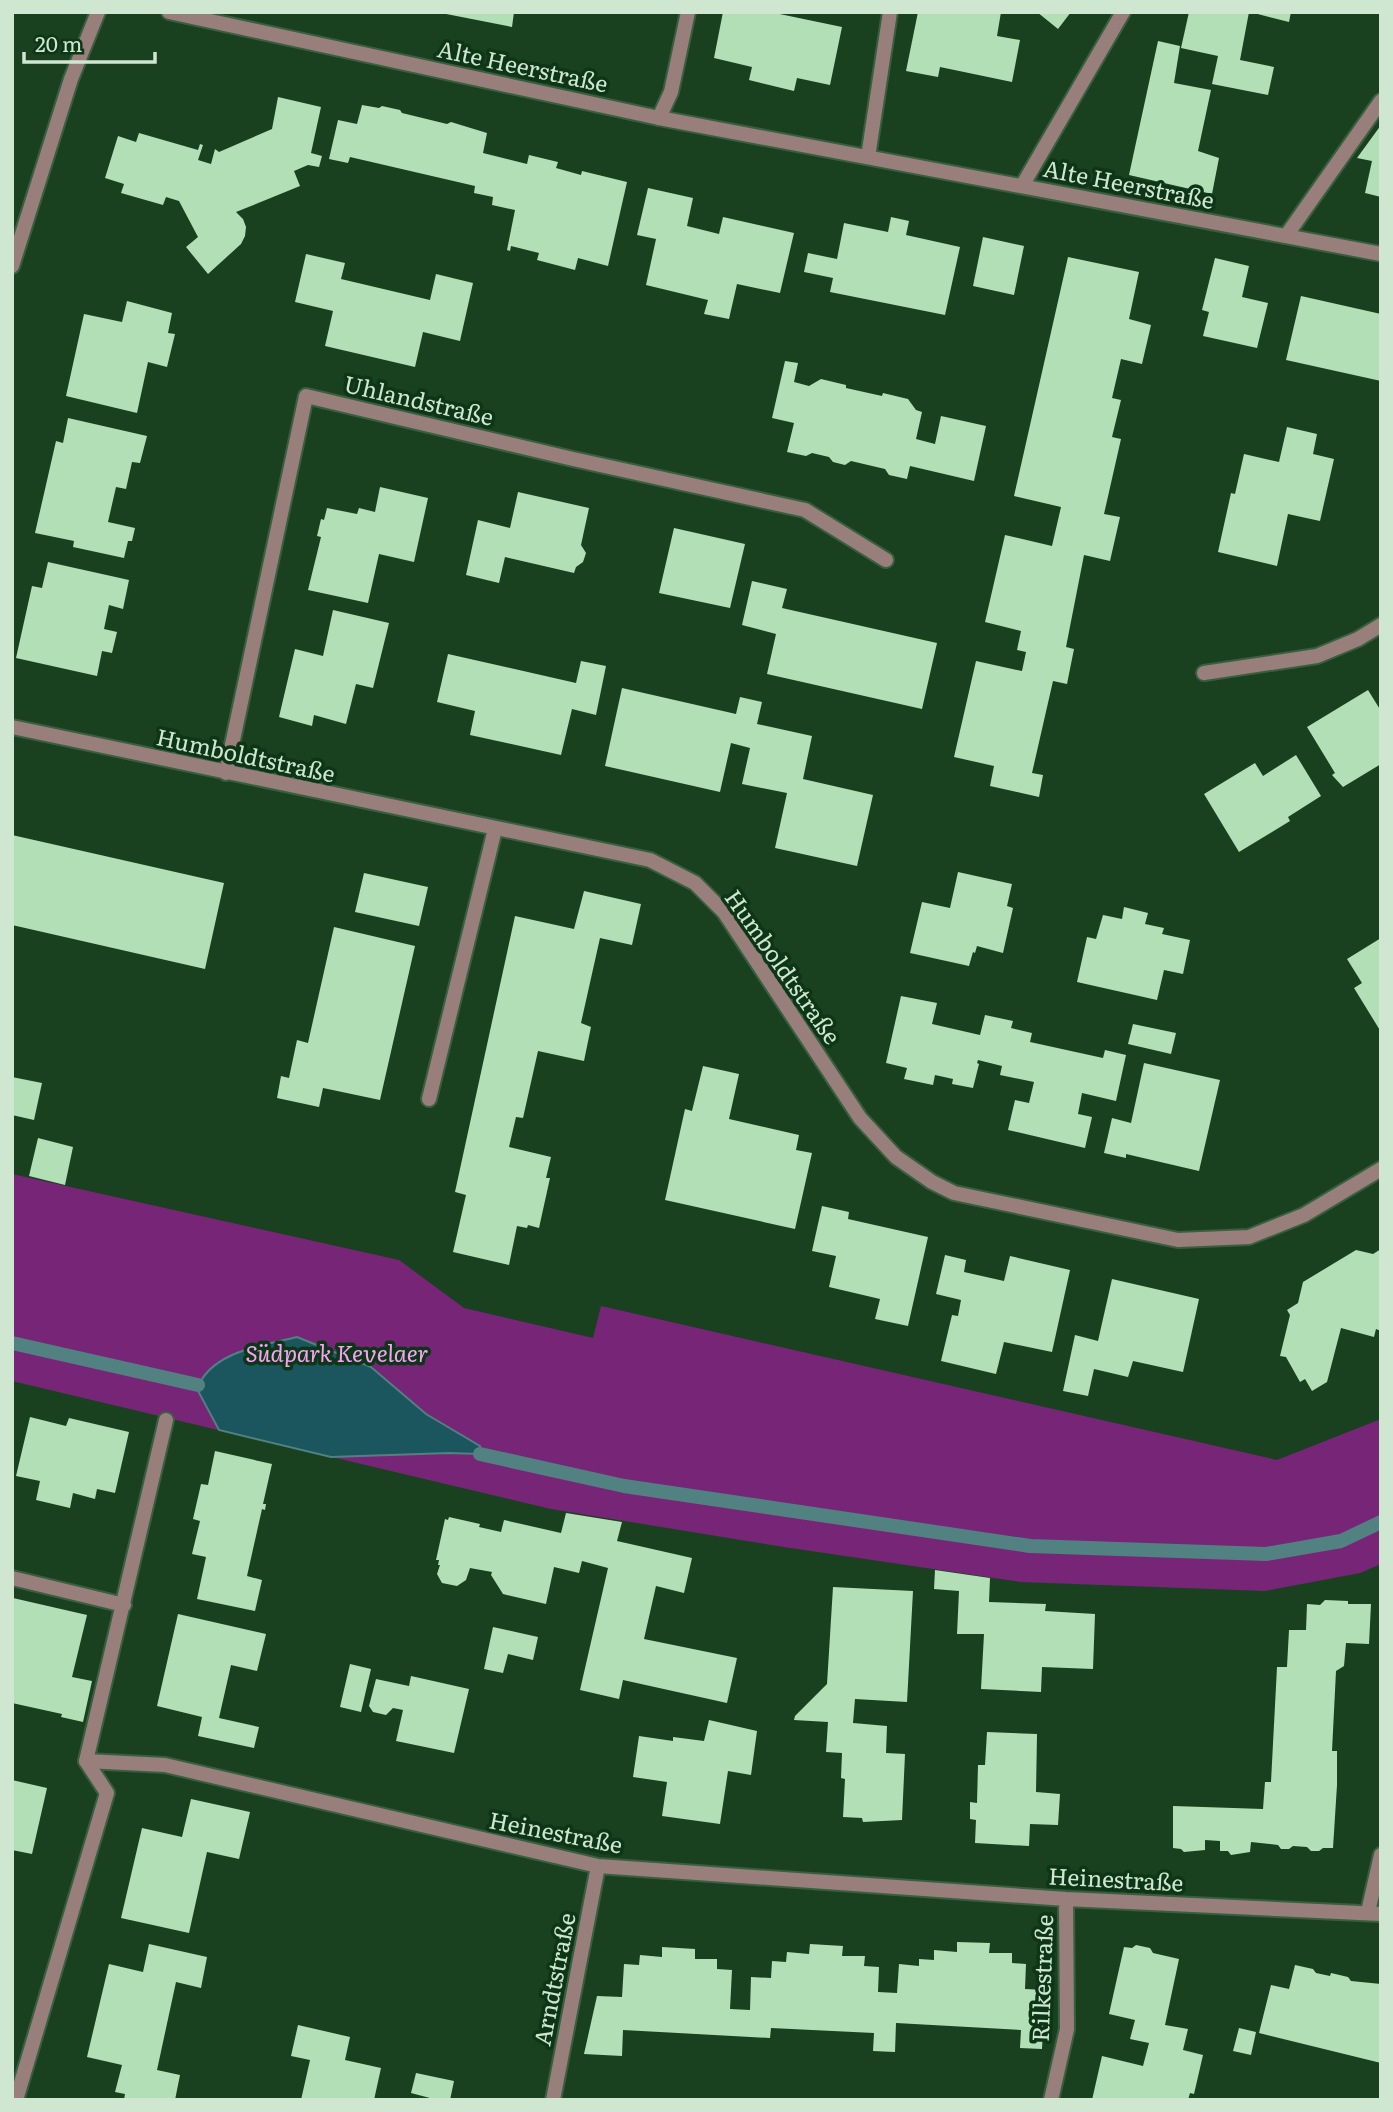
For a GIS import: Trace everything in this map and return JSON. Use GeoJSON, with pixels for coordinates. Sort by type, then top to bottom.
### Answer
{"type":"FeatureCollection","features":[{"type":"Feature","properties":{"kind":"street"},"geometry":{"type":"LineString","coordinates":[[12,266],[71,79],[98,12]]}},
{"type":"Feature","properties":{"kind":"street","name":"Alte Heerstraße"},"geometry":{"type":"LineString","coordinates":[[169,12],[659,118],[1381,254]]}},
{"type":"Feature","properties":{"kind":"street"},"geometry":{"type":"LineString","coordinates":[[659,118],[671,92],[688,12]]}},
{"type":"Feature","properties":{"kind":"street"},"geometry":{"type":"LineString","coordinates":[[868,157],[890,12]]}},
{"type":"Feature","properties":{"kind":"street"},"geometry":{"type":"LineString","coordinates":[[1022,186],[1123,12]]}},
{"type":"Feature","properties":{"kind":"street"},"geometry":{"type":"LineString","coordinates":[[1286,236],[1381,101]]}},
{"type":"Feature","properties":{"kind":"street","name":"Uhlandstraße"},"geometry":{"type":"LineString","coordinates":[[226,773],[306,396],[805,510],[886,560]]}},
{"type":"Feature","properties":{"kind":"street"},"geometry":{"type":"LineString","coordinates":[[1204,673],[1317,656],[1359,639],[1381,625]]}},
{"type":"Feature","properties":{"kind":"street","name":"Humboldtstraße"},"geometry":{"type":"LineString","coordinates":[[12,727],[650,860],[695,883],[724,912],[860,1118],[896,1157],[932,1182],[954,1193],[1178,1240],[1249,1237],[1304,1215],[1381,1169]]}},
{"type":"Feature","properties":{"kind":"street"},"geometry":{"type":"LineString","coordinates":[[429,1099],[495,829]]}},
{"type":"Feature","properties":{"kind":"street"},"geometry":{"type":"LineString","coordinates":[[16,2100],[107,1793],[86,1761],[166,1420]]}},
{"type":"Feature","properties":{"kind":"street"},"geometry":{"type":"LineString","coordinates":[[12,1578],[124,1605]]}},
{"type":"Feature","properties":{"kind":"street","name":"Heinestraße"},"geometry":{"type":"LineString","coordinates":[[86,1761],[164,1765],[598,1866],[1066,1899],[1375,1913]]}},
{"type":"Feature","properties":{"kind":"street"},"geometry":{"type":"LineString","coordinates":[[1375,1913],[1381,1854]]}},
{"type":"Feature","properties":{"kind":"street","name":"Arndtstraße"},"geometry":{"type":"LineString","coordinates":[[553,2100],[598,1866]]}},
{"type":"Feature","properties":{"kind":"street","name":"Rilkestraße"},"geometry":{"type":"LineString","coordinates":[[1051,2100],[1067,2029],[1066,1899]]}},
{"type":"Feature","properties":{"kind":"green space","name":"Südpark Kevelaer"},"geometry":{"type":"Polygon","coordinates":[[[12,1174],[399,1260],[464,1308],[593,1338],[601,1306],[1277,1460],[1381,1419],[1381,1564],[1360,1573],[1265,1591],[1021,1582],[551,1509],[12,1381],[12,1174]]]}},
{"type":"Feature","properties":{"kind":"water"},"geometry":{"type":"Polygon","coordinates":[[[297,1337],[371,1367],[426,1414],[480,1446],[480,1454],[331,1457],[219,1430],[197,1389],[204,1376],[214,1366],[239,1352],[297,1337]]]}},
{"type":"Feature","properties":{"kind":"building"},"geometry":{"type":"Polygon","coordinates":[[[436,12],[514,12],[512,27],[436,12]]]}},
{"type":"Feature","properties":{"kind":"building"},"geometry":{"type":"Polygon","coordinates":[[[723,12],[770,12],[842,27],[830,85],[797,78],[794,91],[749,80],[752,67],[714,58],[723,12]]]}},
{"type":"Feature","properties":{"kind":"building"},"geometry":{"type":"Polygon","coordinates":[[[918,12],[1001,12],[997,36],[1020,40],[1012,82],[940,67],[938,77],[906,71],[918,12]]]}},
{"type":"Feature","properties":{"kind":"building"},"geometry":{"type":"Polygon","coordinates":[[[1037,12],[1071,12],[1058,29],[1037,12]]]}},
{"type":"Feature","properties":{"kind":"building"},"geometry":{"type":"Polygon","coordinates":[[[1189,12],[1249,12],[1240,60],[1274,67],[1268,95],[1212,84],[1218,56],[1181,48],[1189,12]]]}},
{"type":"Feature","properties":{"kind":"building"},"geometry":{"type":"Polygon","coordinates":[[[1250,12],[1291,12],[1289,22],[1250,12]]]}},
{"type":"Feature","properties":{"kind":"building"},"geometry":{"type":"Polygon","coordinates":[[[1158,41],[1180,46],[1174,83],[1211,90],[1198,151],[1219,158],[1212,194],[1129,175],[1158,41]]]}},
{"type":"Feature","properties":{"kind":"building"},"geometry":{"type":"Polygon","coordinates":[[[278,97],[321,107],[311,153],[322,156],[319,167],[308,165],[294,171],[300,186],[236,212],[246,227],[245,236],[241,244],[208,274],[186,247],[198,237],[179,201],[166,197],[163,205],[121,193],[124,184],[105,178],[118,136],[136,142],[139,133],[198,150],[200,144],[203,145],[198,160],[211,164],[215,149],[219,152],[272,129],[278,97]]]}},
{"type":"Feature","properties":{"kind":"building"},"geometry":{"type":"Polygon","coordinates":[[[362,105],[400,110],[402,113],[447,124],[451,122],[487,133],[483,153],[527,164],[529,155],[558,162],[556,168],[581,175],[582,171],[627,182],[608,266],[578,258],[575,270],[537,260],[539,253],[511,246],[510,251],[507,250],[515,210],[492,205],[493,197],[474,193],[475,186],[350,157],[348,163],[329,159],[338,120],[357,124],[362,105]]]}},
{"type":"Feature","properties":{"kind":"building"},"geometry":{"type":"Polygon","coordinates":[[[1381,125],[1381,197],[1365,193],[1372,161],[1357,158],[1381,125]]]}},
{"type":"Feature","properties":{"kind":"building"},"geometry":{"type":"Polygon","coordinates":[[[648,188],[693,198],[687,226],[719,234],[723,217],[794,233],[780,293],[737,284],[729,319],[704,314],[708,300],[646,285],[656,239],[637,235],[648,188]]]}},
{"type":"Feature","properties":{"kind":"building"},"geometry":{"type":"Polygon","coordinates":[[[891,217],[909,221],[906,235],[960,247],[945,315],[830,292],[833,278],[804,272],[808,253],[837,259],[844,223],[888,232],[891,217]]]}},
{"type":"Feature","properties":{"kind":"building"},"geometry":{"type":"Polygon","coordinates":[[[983,237],[1024,246],[1014,295],[973,286],[983,237]]]}},
{"type":"Feature","properties":{"kind":"building"},"geometry":{"type":"Polygon","coordinates":[[[306,254],[345,263],[341,279],[430,300],[436,274],[473,283],[460,341],[423,332],[415,367],[325,346],[333,311],[295,302],[306,254]]]}},
{"type":"Feature","properties":{"kind":"building"},"geometry":{"type":"Polygon","coordinates":[[[1068,257],[1139,272],[1129,319],[1151,325],[1142,364],[1121,359],[1112,398],[1121,400],[1112,437],[1121,439],[1104,514],[1120,517],[1110,561],[1084,555],[1066,647],[1074,649],[1067,684],[1053,681],[1032,773],[1043,775],[1039,797],[990,786],[994,766],[954,757],[976,661],[1022,671],[1026,652],[1017,650],[1021,631],[985,622],[1005,535],[1052,546],[1061,507],[1014,496],[1068,257]]]}},
{"type":"Feature","properties":{"kind":"building"},"geometry":{"type":"Polygon","coordinates":[[[1215,258],[1249,266],[1242,297],[1268,303],[1257,348],[1203,336],[1209,312],[1202,310],[1215,258]]]}},
{"type":"Feature","properties":{"kind":"building"},"geometry":{"type":"Polygon","coordinates":[[[1301,296],[1381,314],[1381,381],[1286,360],[1301,296]]]}},
{"type":"Feature","properties":{"kind":"building"},"geometry":{"type":"Polygon","coordinates":[[[127,301],[172,313],[168,333],[175,334],[167,367],[148,362],[137,413],[66,396],[84,314],[122,322],[127,301]]]}},
{"type":"Feature","properties":{"kind":"building"},"geometry":{"type":"Polygon","coordinates":[[[785,361],[798,363],[794,382],[809,386],[821,379],[846,385],[846,388],[908,399],[916,410],[922,412],[916,439],[935,444],[941,416],[986,426],[974,481],[910,466],[907,479],[889,475],[885,469],[851,461],[845,465],[812,453],[806,456],[787,452],[794,423],[772,418],[785,361]]]}},
{"type":"Feature","properties":{"kind":"building"},"geometry":{"type":"Polygon","coordinates":[[[68,418],[147,436],[140,463],[132,462],[126,489],[116,487],[108,522],[135,528],[124,558],[73,547],[74,541],[35,533],[56,441],[63,443],[68,418]]]}},
{"type":"Feature","properties":{"kind":"building"},"geometry":{"type":"Polygon","coordinates":[[[1287,427],[1317,434],[1313,454],[1334,459],[1320,521],[1288,514],[1277,566],[1218,552],[1231,493],[1235,494],[1244,454],[1279,462],[1287,427]]]}},
{"type":"Feature","properties":{"kind":"building"},"geometry":{"type":"Polygon","coordinates":[[[380,487],[428,498],[414,562],[379,554],[368,603],[308,590],[321,537],[317,536],[327,508],[357,514],[359,508],[375,512],[380,487]]]}},
{"type":"Feature","properties":{"kind":"building"},"geometry":{"type":"Polygon","coordinates":[[[518,492],[589,508],[581,545],[586,553],[574,573],[505,557],[499,583],[466,575],[478,520],[510,528],[518,492]]]}},
{"type":"Feature","properties":{"kind":"building"},"geometry":{"type":"Polygon","coordinates":[[[674,528],[745,544],[730,608],[659,593],[674,528]]]}},
{"type":"Feature","properties":{"kind":"building"},"geometry":{"type":"Polygon","coordinates":[[[48,562],[129,580],[123,609],[109,605],[104,629],[117,632],[112,653],[102,651],[97,676],[16,658],[32,586],[42,588],[48,562]]]}},
{"type":"Feature","properties":{"kind":"building"},"geometry":{"type":"Polygon","coordinates":[[[752,581],[787,589],[782,608],[937,643],[922,709],[767,674],[776,634],[742,625],[752,581]]]}},
{"type":"Feature","properties":{"kind":"building"},"geometry":{"type":"Polygon","coordinates":[[[333,610],[389,623],[373,688],[356,684],[346,724],[314,715],[312,726],[279,717],[295,649],[323,656],[333,610]]]}},
{"type":"Feature","properties":{"kind":"building"},"geometry":{"type":"Polygon","coordinates":[[[448,654],[576,683],[581,661],[606,666],[596,715],[572,709],[561,755],[470,735],[475,711],[437,702],[448,654]]]}},
{"type":"Feature","properties":{"kind":"building"},"geometry":{"type":"Polygon","coordinates":[[[622,688],[736,714],[740,697],[762,702],[757,724],[812,736],[803,779],[873,795],[857,866],[775,848],[787,793],[742,784],[750,748],[731,743],[720,792],[605,766],[622,688]]]}},
{"type":"Feature","properties":{"kind":"building"},"geometry":{"type":"Polygon","coordinates":[[[1368,690],[1381,711],[1381,764],[1343,787],[1332,775],[1335,773],[1307,727],[1368,690]]]}},
{"type":"Feature","properties":{"kind":"building"},"geometry":{"type":"Polygon","coordinates":[[[1296,755],[1321,796],[1288,817],[1290,821],[1239,852],[1204,794],[1255,763],[1263,776],[1296,755]]]}},
{"type":"Feature","properties":{"kind":"building"},"geometry":{"type":"Polygon","coordinates":[[[12,835],[224,883],[205,969],[12,925],[12,835]]]}},
{"type":"Feature","properties":{"kind":"building"},"geometry":{"type":"Polygon","coordinates":[[[958,872],[1012,884],[1007,906],[1013,908],[1003,953],[977,946],[969,966],[910,953],[922,902],[950,908],[958,872]]]}},
{"type":"Feature","properties":{"kind":"building"},"geometry":{"type":"Polygon","coordinates":[[[364,873],[428,887],[419,926],[355,912],[364,873]]]}},
{"type":"Feature","properties":{"kind":"building"},"geometry":{"type":"Polygon","coordinates":[[[584,891],[641,904],[632,945],[600,938],[581,1023],[591,1027],[584,1061],[538,1051],[523,1118],[516,1117],[509,1147],[551,1157],[546,1178],[550,1178],[539,1228],[517,1226],[509,1265],[453,1252],[466,1195],[455,1192],[515,916],[574,929],[584,891]]]}},
{"type":"Feature","properties":{"kind":"building"},"geometry":{"type":"Polygon","coordinates":[[[1124,907],[1148,913],[1145,924],[1164,928],[1162,934],[1190,940],[1183,974],[1164,970],[1157,1000],[1077,982],[1087,937],[1096,939],[1103,915],[1122,919],[1124,907]]]}},
{"type":"Feature","properties":{"kind":"building"},"geometry":{"type":"Polygon","coordinates":[[[334,927],[415,946],[380,1100],[323,1088],[319,1107],[277,1098],[281,1076],[289,1078],[297,1040],[308,1043],[334,927]]]}},
{"type":"Feature","properties":{"kind":"building"},"geometry":{"type":"Polygon","coordinates":[[[1381,938],[1381,1032],[1354,988],[1362,983],[1347,959],[1381,938]]]}},
{"type":"Feature","properties":{"kind":"building"},"geometry":{"type":"Polygon","coordinates":[[[901,996],[937,1003],[932,1024],[980,1035],[985,1015],[1013,1021],[1011,1028],[1032,1033],[1030,1042],[1103,1058],[1105,1050],[1126,1055],[1116,1101],[1082,1093],[1078,1114],[1092,1117],[1085,1148],[1008,1130],[1015,1100],[1029,1103],[1034,1082],[1000,1075],[1002,1066],[978,1060],[973,1088],[952,1084],[953,1079],[935,1075],[933,1085],[904,1079],[907,1068],[886,1063],[901,996]]]}},
{"type":"Feature","properties":{"kind":"building"},"geometry":{"type":"Polygon","coordinates":[[[1133,1024],[1176,1033],[1171,1054],[1128,1044],[1133,1024]]]}},
{"type":"Feature","properties":{"kind":"building"},"geometry":{"type":"Polygon","coordinates":[[[1144,1063],[1220,1080],[1199,1171],[1126,1154],[1126,1158],[1104,1153],[1112,1118],[1131,1123],[1144,1063]]]}},
{"type":"Feature","properties":{"kind":"building"},"geometry":{"type":"Polygon","coordinates":[[[703,1066],[739,1074],[729,1119],[799,1135],[796,1150],[812,1153],[795,1229],[665,1200],[685,1109],[692,1111],[703,1066]]]}},
{"type":"Feature","properties":{"kind":"building"},"geometry":{"type":"Polygon","coordinates":[[[12,1077],[42,1083],[34,1120],[12,1115],[12,1077]]]}},
{"type":"Feature","properties":{"kind":"building"},"geometry":{"type":"Polygon","coordinates":[[[38,1138],[73,1147],[65,1185],[29,1176],[38,1138]]]}},
{"type":"Feature","properties":{"kind":"building"},"geometry":{"type":"Polygon","coordinates":[[[822,1206],[849,1212],[848,1219],[928,1237],[908,1326],[875,1319],[880,1299],[829,1287],[836,1256],[812,1251],[822,1206]]]}},
{"type":"Feature","properties":{"kind":"building"},"geometry":{"type":"Polygon","coordinates":[[[1381,1249],[1381,1331],[1376,1329],[1374,1337],[1341,1328],[1327,1382],[1312,1391],[1305,1379],[1300,1382],[1286,1357],[1280,1356],[1290,1315],[1287,1310],[1298,1303],[1303,1282],[1356,1250],[1373,1254],[1381,1249]]]}},
{"type":"Feature","properties":{"kind":"building"},"geometry":{"type":"Polygon","coordinates":[[[945,1255],[966,1260],[964,1272],[1004,1281],[1010,1256],[1070,1270],[1052,1352],[1004,1342],[996,1374],[941,1361],[952,1315],[958,1316],[961,1300],[936,1294],[945,1255]]]}},
{"type":"Feature","properties":{"kind":"building"},"geometry":{"type":"Polygon","coordinates":[[[1112,1279],[1199,1299],[1183,1372],[1133,1361],[1128,1377],[1094,1369],[1088,1396],[1063,1391],[1075,1335],[1098,1341],[1112,1279]]]}},
{"type":"Feature","properties":{"kind":"building"},"geometry":{"type":"Polygon","coordinates":[[[30,1417],[66,1426],[69,1418],[129,1432],[115,1493],[97,1489],[95,1499],[73,1493],[70,1508],[36,1500],[40,1481],[16,1476],[30,1417]]]}},
{"type":"Feature","properties":{"kind":"building"},"geometry":{"type":"Polygon","coordinates":[[[215,1451],[272,1464],[263,1504],[266,1504],[265,1510],[262,1509],[247,1576],[262,1580],[255,1611],[197,1599],[206,1557],[192,1554],[200,1521],[193,1519],[201,1484],[208,1485],[215,1451]]]}},
{"type":"Feature","properties":{"kind":"building"},"geometry":{"type":"Polygon","coordinates":[[[566,1513],[622,1522],[617,1541],[692,1558],[684,1593],[656,1586],[644,1639],[737,1658],[727,1703],[623,1680],[619,1699],[580,1690],[608,1568],[582,1561],[579,1573],[554,1567],[546,1604],[503,1594],[491,1575],[492,1572],[470,1568],[466,1580],[457,1586],[442,1583],[437,1574],[440,1565],[439,1560],[436,1560],[445,1519],[448,1520],[449,1517],[501,1532],[504,1520],[561,1533],[566,1513]]]}},
{"type":"Feature","properties":{"kind":"building"},"geometry":{"type":"Polygon","coordinates":[[[935,1570],[990,1578],[989,1602],[1046,1604],[1045,1611],[1095,1614],[1093,1669],[1042,1667],[1041,1692],[981,1689],[984,1634],[957,1634],[959,1591],[934,1589],[935,1570]]]}},
{"type":"Feature","properties":{"kind":"building"},"geometry":{"type":"Polygon","coordinates":[[[833,1587],[913,1591],[907,1702],[855,1699],[853,1723],[887,1726],[886,1753],[905,1754],[902,1820],[863,1822],[862,1818],[843,1817],[845,1779],[841,1778],[842,1753],[826,1752],[828,1722],[794,1720],[827,1684],[833,1587]]]}},
{"type":"Feature","properties":{"kind":"building"},"geometry":{"type":"Polygon","coordinates":[[[13,1598],[87,1615],[72,1677],[92,1681],[83,1722],[61,1717],[62,1714],[12,1703],[13,1598]]]}},
{"type":"Feature","properties":{"kind":"building"},"geometry":{"type":"Polygon","coordinates":[[[1325,1600],[1371,1604],[1369,1644],[1346,1643],[1344,1666],[1336,1671],[1332,1751],[1337,1751],[1337,1785],[1333,1848],[1311,1851],[1307,1847],[1293,1846],[1281,1849],[1278,1845],[1251,1842],[1250,1852],[1231,1855],[1228,1851],[1220,1851],[1220,1841],[1205,1840],[1205,1850],[1184,1852],[1173,1848],[1173,1806],[1263,1809],[1265,1782],[1271,1782],[1277,1667],[1287,1667],[1289,1630],[1306,1630],[1307,1604],[1320,1605],[1325,1600]]]}},
{"type":"Feature","properties":{"kind":"building"},"geometry":{"type":"Polygon","coordinates":[[[178,1614],[266,1634],[257,1671],[231,1665],[219,1718],[259,1727],[254,1748],[198,1736],[202,1717],[157,1706],[178,1614]]]}},
{"type":"Feature","properties":{"kind":"building"},"geometry":{"type":"Polygon","coordinates":[[[493,1627],[538,1637],[533,1660],[508,1654],[503,1673],[484,1669],[493,1627]]]}},
{"type":"Feature","properties":{"kind":"building"},"geometry":{"type":"Polygon","coordinates":[[[350,1664],[371,1669],[361,1712],[340,1707],[350,1664]]]}},
{"type":"Feature","properties":{"kind":"building"},"geometry":{"type":"Polygon","coordinates":[[[411,1676],[469,1689],[454,1753],[396,1741],[403,1710],[393,1708],[386,1715],[373,1712],[369,1706],[376,1679],[409,1686],[411,1676]]]}},
{"type":"Feature","properties":{"kind":"building"},"geometry":{"type":"Polygon","coordinates":[[[709,1720],[757,1731],[751,1775],[728,1771],[720,1824],[662,1816],[667,1782],[633,1777],[639,1736],[673,1741],[673,1737],[704,1741],[709,1720]]]}},
{"type":"Feature","properties":{"kind":"building"},"geometry":{"type":"Polygon","coordinates":[[[987,1732],[1037,1734],[1036,1792],[1060,1794],[1058,1825],[1030,1824],[1029,1846],[975,1843],[976,1820],[970,1819],[970,1802],[977,1803],[978,1765],[985,1765],[987,1732]]]}},
{"type":"Feature","properties":{"kind":"building"},"geometry":{"type":"Polygon","coordinates":[[[12,1780],[47,1788],[32,1854],[12,1850],[12,1780]]]}},
{"type":"Feature","properties":{"kind":"building"},"geometry":{"type":"Polygon","coordinates":[[[191,1799],[250,1812],[239,1859],[207,1852],[189,1933],[121,1918],[142,1828],[182,1837],[191,1799]]]}},
{"type":"Feature","properties":{"kind":"building"},"geometry":{"type":"Polygon","coordinates":[[[957,1942],[990,1943],[989,1953],[1012,1953],[1012,1963],[1026,1964],[1025,1989],[1045,1990],[1042,2049],[1020,2048],[1021,2030],[896,2023],[895,2052],[873,2051],[874,2033],[771,2028],[770,2038],[623,2030],[622,2056],[584,2054],[597,1996],[622,1997],[624,1964],[639,1965],[640,1955],[662,1957],[662,1947],[695,1949],[695,1959],[717,1959],[717,1969],[732,1970],[730,2009],[750,2010],[751,1977],[771,1978],[772,1961],[786,1962],[787,1952],[809,1954],[810,1944],[843,1946],[842,1956],[865,1956],[864,1966],[879,1967],[878,1992],[897,1993],[899,1964],[919,1966],[919,1959],[934,1960],[934,1950],[957,1952],[957,1942]]]}},
{"type":"Feature","properties":{"kind":"building"},"geometry":{"type":"Polygon","coordinates":[[[149,1944],[207,1957],[201,1988],[176,1982],[157,2070],[180,2075],[175,2100],[124,2100],[125,2094],[115,2092],[122,2065],[87,2057],[109,1964],[143,1972],[149,1944]]]}},
{"type":"Feature","properties":{"kind":"building"},"geometry":{"type":"Polygon","coordinates":[[[1136,1945],[1150,1948],[1153,1953],[1179,1959],[1165,2025],[1188,2029],[1183,2050],[1203,2055],[1194,2094],[1190,2093],[1188,2100],[1092,2100],[1102,2056],[1143,2066],[1149,2043],[1130,2039],[1135,2020],[1109,2014],[1124,1947],[1132,1948],[1136,1945]]]}},
{"type":"Feature","properties":{"kind":"building"},"geometry":{"type":"Polygon","coordinates":[[[1295,1965],[1313,1969],[1316,1973],[1348,1977],[1351,1981],[1381,1984],[1381,2063],[1259,2033],[1271,1985],[1289,1989],[1295,1965]]]}},
{"type":"Feature","properties":{"kind":"building"},"geometry":{"type":"Polygon","coordinates":[[[298,2025],[350,2037],[345,2060],[381,2068],[374,2100],[301,2100],[310,2060],[291,2056],[298,2025]]]}},
{"type":"Feature","properties":{"kind":"building"},"geometry":{"type":"Polygon","coordinates":[[[1239,2028],[1256,2032],[1251,2055],[1233,2051],[1239,2028]]]}},
{"type":"Feature","properties":{"kind":"building"},"geometry":{"type":"Polygon","coordinates":[[[416,2073],[454,2081],[450,2100],[429,2100],[430,2098],[411,2093],[416,2073]]]}},
{"type":"Feature","properties":{"kind":"waterway"},"geometry":{"type":"LineString","coordinates":[[12,1343],[198,1385]]}},
{"type":"Feature","properties":{"kind":"waterway"},"geometry":{"type":"LineString","coordinates":[[480,1454],[624,1486],[1030,1546],[1266,1554],[1341,1541],[1381,1522]]}}]}
